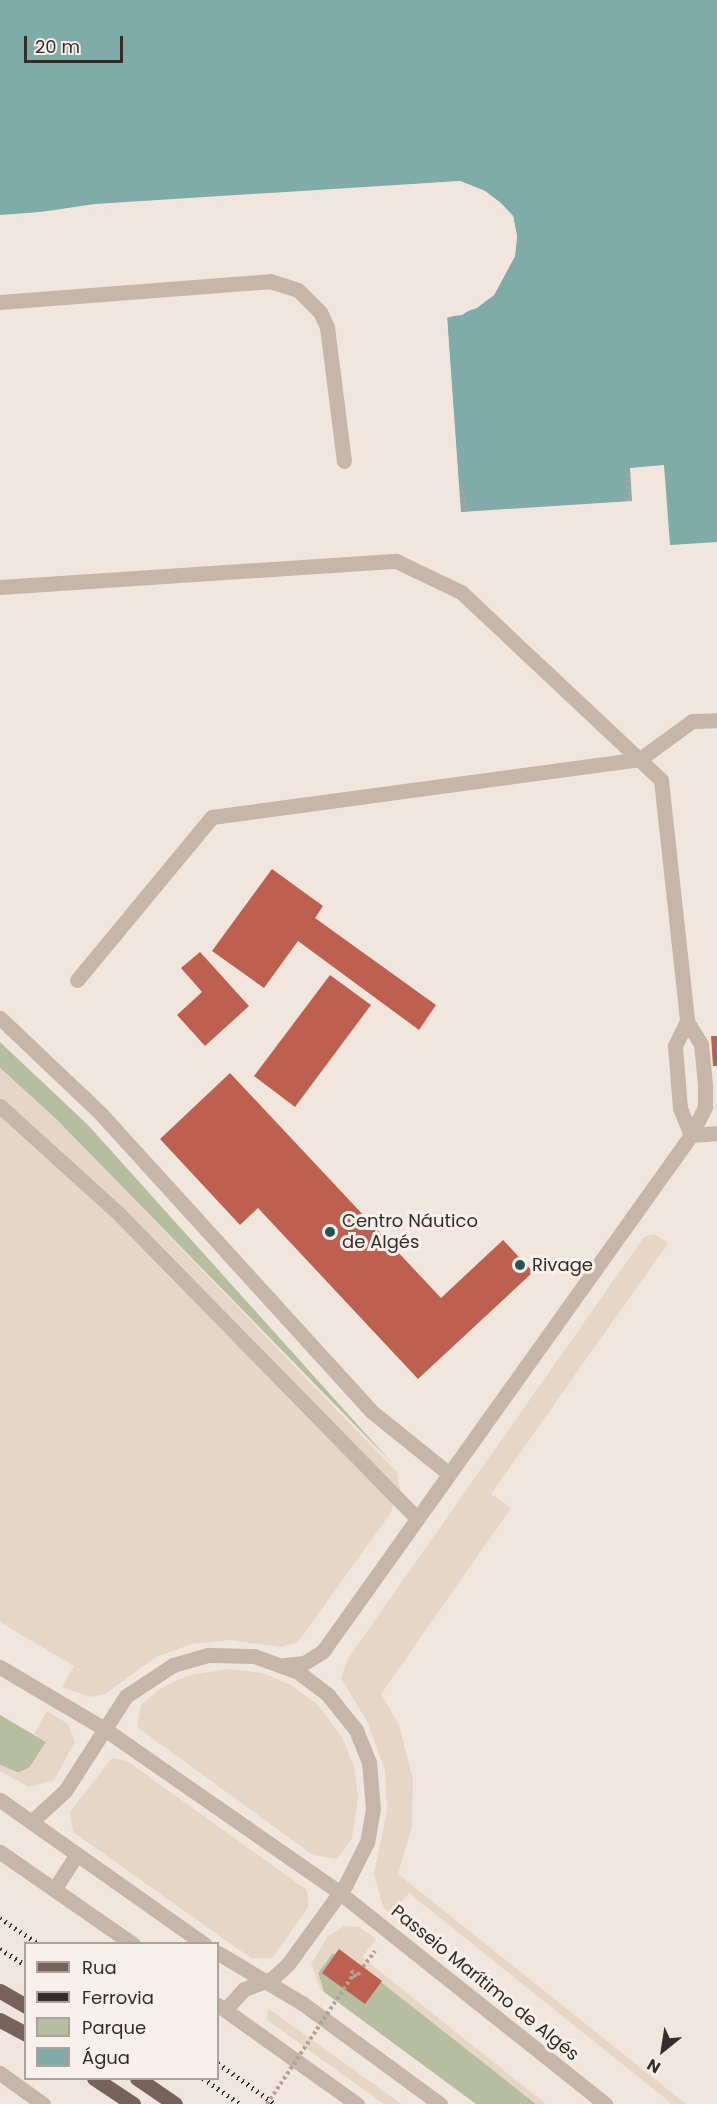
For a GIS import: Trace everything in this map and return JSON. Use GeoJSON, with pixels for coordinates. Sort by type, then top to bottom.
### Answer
{"type":"FeatureCollection","features":[{"type":"Feature","properties":{"kind":"main road"},"geometry":{"type":"LineString","coordinates":[[0,1991],[24,2005]]}},
{"type":"Feature","properties":{"kind":"main road"},"geometry":{"type":"LineString","coordinates":[[0,2020],[24,2033]]}},
{"type":"Feature","properties":{"kind":"main road"},"geometry":{"type":"LineString","coordinates":[[96,2080],[133,2104]]}},
{"type":"Feature","properties":{"kind":"main road"},"geometry":{"type":"LineString","coordinates":[[139,2080],[175,2104]]}},
{"type":"Feature","properties":{"kind":"street"},"geometry":{"type":"LineString","coordinates":[[0,302],[270,281],[298,290],[320,312],[327,327],[344,461]]}},
{"type":"Feature","properties":{"kind":"street"},"geometry":{"type":"LineString","coordinates":[[0,587],[396,561],[460,592],[661,780],[687,1021],[701,1044],[705,1107],[691,1135],[327,1645],[318,1670],[328,1695],[362,1741],[373,1796],[367,1842],[340,1893],[284,1969],[243,1989],[221,2007],[357,2104]]}},
{"type":"Feature","properties":{"kind":"street"},"geometry":{"type":"LineString","coordinates":[[77,980],[212,817],[640,759],[692,721],[717,720]]}},
{"type":"Feature","properties":{"kind":"street"},"geometry":{"type":"LineString","coordinates":[[0,1018],[101,1114],[379,1419],[448,1473]]}},
{"type":"Feature","properties":{"kind":"street"},"geometry":{"type":"LineString","coordinates":[[687,1021],[675,1046],[680,1108],[691,1135]]}},
{"type":"Feature","properties":{"kind":"street"},"geometry":{"type":"LineString","coordinates":[[0,1106],[120,1215],[417,1518]]}},
{"type":"Feature","properties":{"kind":"street"},"geometry":{"type":"LineString","coordinates":[[691,1135],[717,1133]]}},
{"type":"Feature","properties":{"kind":"street"},"geometry":{"type":"LineString","coordinates":[[33,1820],[65,1791],[103,1728],[132,1690],[173,1665],[230,1654],[276,1662],[304,1663],[327,1645]]}},
{"type":"Feature","properties":{"kind":"street"},"geometry":{"type":"LineString","coordinates":[[276,1662],[328,1695]]}},
{"type":"Feature","properties":{"kind":"street","name":"Passeio Marítimo de Algés"},"geometry":{"type":"LineString","coordinates":[[0,1667],[103,1728],[340,1893],[605,2104]]}},
{"type":"Feature","properties":{"kind":"street"},"geometry":{"type":"LineString","coordinates":[[0,1800],[33,1820],[201,1942]]}},
{"type":"Feature","properties":{"kind":"street"},"geometry":{"type":"LineString","coordinates":[[0,1852],[130,1942]]}},
{"type":"Feature","properties":{"kind":"street"},"geometry":{"type":"LineString","coordinates":[[55,1888],[77,1854]]}},
{"type":"Feature","properties":{"kind":"street"},"geometry":{"type":"LineString","coordinates":[[219,1954],[261,1982],[302,2003],[440,2104]]}},
{"type":"Feature","properties":{"kind":"street"},"geometry":{"type":"LineString","coordinates":[[0,2073],[43,2104]]}},
{"type":"Feature","properties":{"kind":"path"},"geometry":{"type":"LineString","coordinates":[[627,474],[629,501]]}},
{"type":"Feature","properties":{"kind":"path"},"geometry":{"type":"LineString","coordinates":[[463,485],[465,512]]}},
{"type":"Feature","properties":{"kind":"path"},"geometry":{"type":"LineString","coordinates":[[267,2104],[353,1975],[357,1976],[351,1971],[358,1975],[360,1971]]}},
{"type":"Feature","properties":{"kind":"green space"},"geometry":{"type":"Polygon","coordinates":[[[0,1042],[88,1125],[392,1463],[56,1119],[0,1068],[0,1042]]]}},
{"type":"Feature","properties":{"kind":"green space"},"geometry":{"type":"Polygon","coordinates":[[[0,1715],[46,1742],[30,1767],[19,1773],[0,1765],[0,1715]]]}},
{"type":"Feature","properties":{"kind":"green space"},"geometry":{"type":"Polygon","coordinates":[[[340,1952],[372,1973],[536,2104],[476,2104],[324,1992],[318,1973],[332,1954],[340,1952]]]}},
{"type":"Feature","properties":{"kind":"shaded area"},"geometry":{"type":"Polygon","coordinates":[[[0,1068],[56,1119],[397,1472],[400,1489],[390,1514],[298,1642],[280,1647],[230,1640],[192,1644],[156,1657],[105,1694],[90,1697],[62,1687],[74,1666],[0,1622],[0,1068]]]}},
{"type":"Feature","properties":{"kind":"shaded area"},"geometry":{"type":"Polygon","coordinates":[[[654,1234],[668,1243],[491,1494],[511,1508],[381,1694],[399,1725],[413,1780],[412,1826],[398,1874],[686,2104],[672,2104],[409,1893],[391,1914],[383,1907],[374,1874],[387,1810],[385,1771],[368,1723],[341,1678],[347,1660],[644,1237],[654,1234]]]}},
{"type":"Feature","properties":{"kind":"shaded area"},"geometry":{"type":"Polygon","coordinates":[[[230,1669],[262,1673],[291,1685],[317,1704],[342,1737],[354,1766],[358,1797],[352,1838],[337,1859],[313,1855],[137,1727],[141,1705],[160,1689],[189,1675],[230,1669]]]}},
{"type":"Feature","properties":{"kind":"shaded area"},"geometry":{"type":"Polygon","coordinates":[[[47,1711],[68,1724],[75,1742],[54,1780],[29,1787],[0,1771],[0,1765],[17,1773],[30,1767],[46,1742],[34,1734],[47,1711]]]}},
{"type":"Feature","properties":{"kind":"shaded area"},"geometry":{"type":"Polygon","coordinates":[[[112,1758],[127,1761],[307,1890],[309,1906],[272,1958],[251,1958],[73,1832],[70,1812],[112,1758]]]}},
{"type":"Feature","properties":{"kind":"shaded area"},"geometry":{"type":"Polygon","coordinates":[[[344,1926],[359,1927],[376,1939],[362,1957],[546,2104],[536,2104],[344,1953],[332,1954],[318,1972],[324,1992],[321,1990],[311,1964],[328,1936],[344,1926]]]}},
{"type":"Feature","properties":{"kind":"shaded area"},"geometry":{"type":"Polygon","coordinates":[[[268,2010],[401,2104],[384,2104],[267,2020],[268,2010]]]}},
{"type":"Feature","properties":{"kind":"water"},"geometry":{"type":"Polygon","coordinates":[[[0,0],[717,0],[717,542],[670,545],[664,465],[630,468],[632,501],[461,512],[447,317],[462,315],[494,295],[515,256],[517,236],[513,216],[485,191],[460,181],[0,215],[0,0]]]}},
{"type":"Feature","properties":{"kind":"pier"},"geometry":{"type":"Polygon","coordinates":[[[460,181],[485,191],[501,203],[513,216],[517,236],[515,256],[494,295],[477,308],[447,318],[458,479],[444,317],[476,306],[492,293],[512,256],[514,236],[510,218],[483,193],[460,184],[439,185],[0,218],[95,204],[460,181]]]}},
{"type":"Feature","properties":{"kind":"building"},"geometry":{"type":"Polygon","coordinates":[[[272,869],[323,906],[315,918],[436,1005],[419,1030],[298,941],[264,988],[212,951],[272,869]]]}},
{"type":"Feature","properties":{"kind":"building"},"geometry":{"type":"Polygon","coordinates":[[[200,952],[249,1006],[205,1046],[177,1015],[202,992],[181,968],[200,952]]]}},
{"type":"Feature","properties":{"kind":"building"},"geometry":{"type":"Polygon","coordinates":[[[330,975],[371,1005],[295,1107],[254,1076],[330,975]]]}},
{"type":"Feature","properties":{"kind":"building"},"geometry":{"type":"Polygon","coordinates":[[[711,1036],[717,1036],[717,1066],[713,1066],[711,1036]]]}},
{"type":"Feature","properties":{"kind":"building","name":"Centro Náutico de Algés"},"geometry":{"type":"Polygon","coordinates":[[[230,1073],[441,1298],[503,1240],[533,1272],[418,1379],[258,1208],[240,1225],[160,1139],[230,1073]]]}},
{"type":"Feature","properties":{"kind":"building"},"geometry":{"type":"Polygon","coordinates":[[[339,1949],[382,1981],[365,2004],[322,1973],[339,1949]]]}},
{"type":"Feature","properties":{"kind":"railway"},"geometry":{"type":"LineString","coordinates":[[0,1918],[36,1942]]}},
{"type":"Feature","properties":{"kind":"railway"},"geometry":{"type":"LineString","coordinates":[[0,1949],[24,1964]]}},
{"type":"Feature","properties":{"kind":"railway"},"geometry":{"type":"LineString","coordinates":[[219,2064],[275,2104]]}},
{"type":"Feature","properties":{"kind":"railway"},"geometry":{"type":"LineString","coordinates":[[206,2080],[240,2104]]}},
{"type":"Feature","properties":{"kind":"place","name":"Centro Náutico de Algés"},"geometry":{"type":"Point","coordinates":[330,1232]}},
{"type":"Feature","properties":{"kind":"place","name":"Rivage"},"geometry":{"type":"Point","coordinates":[520,1265]}}]}
